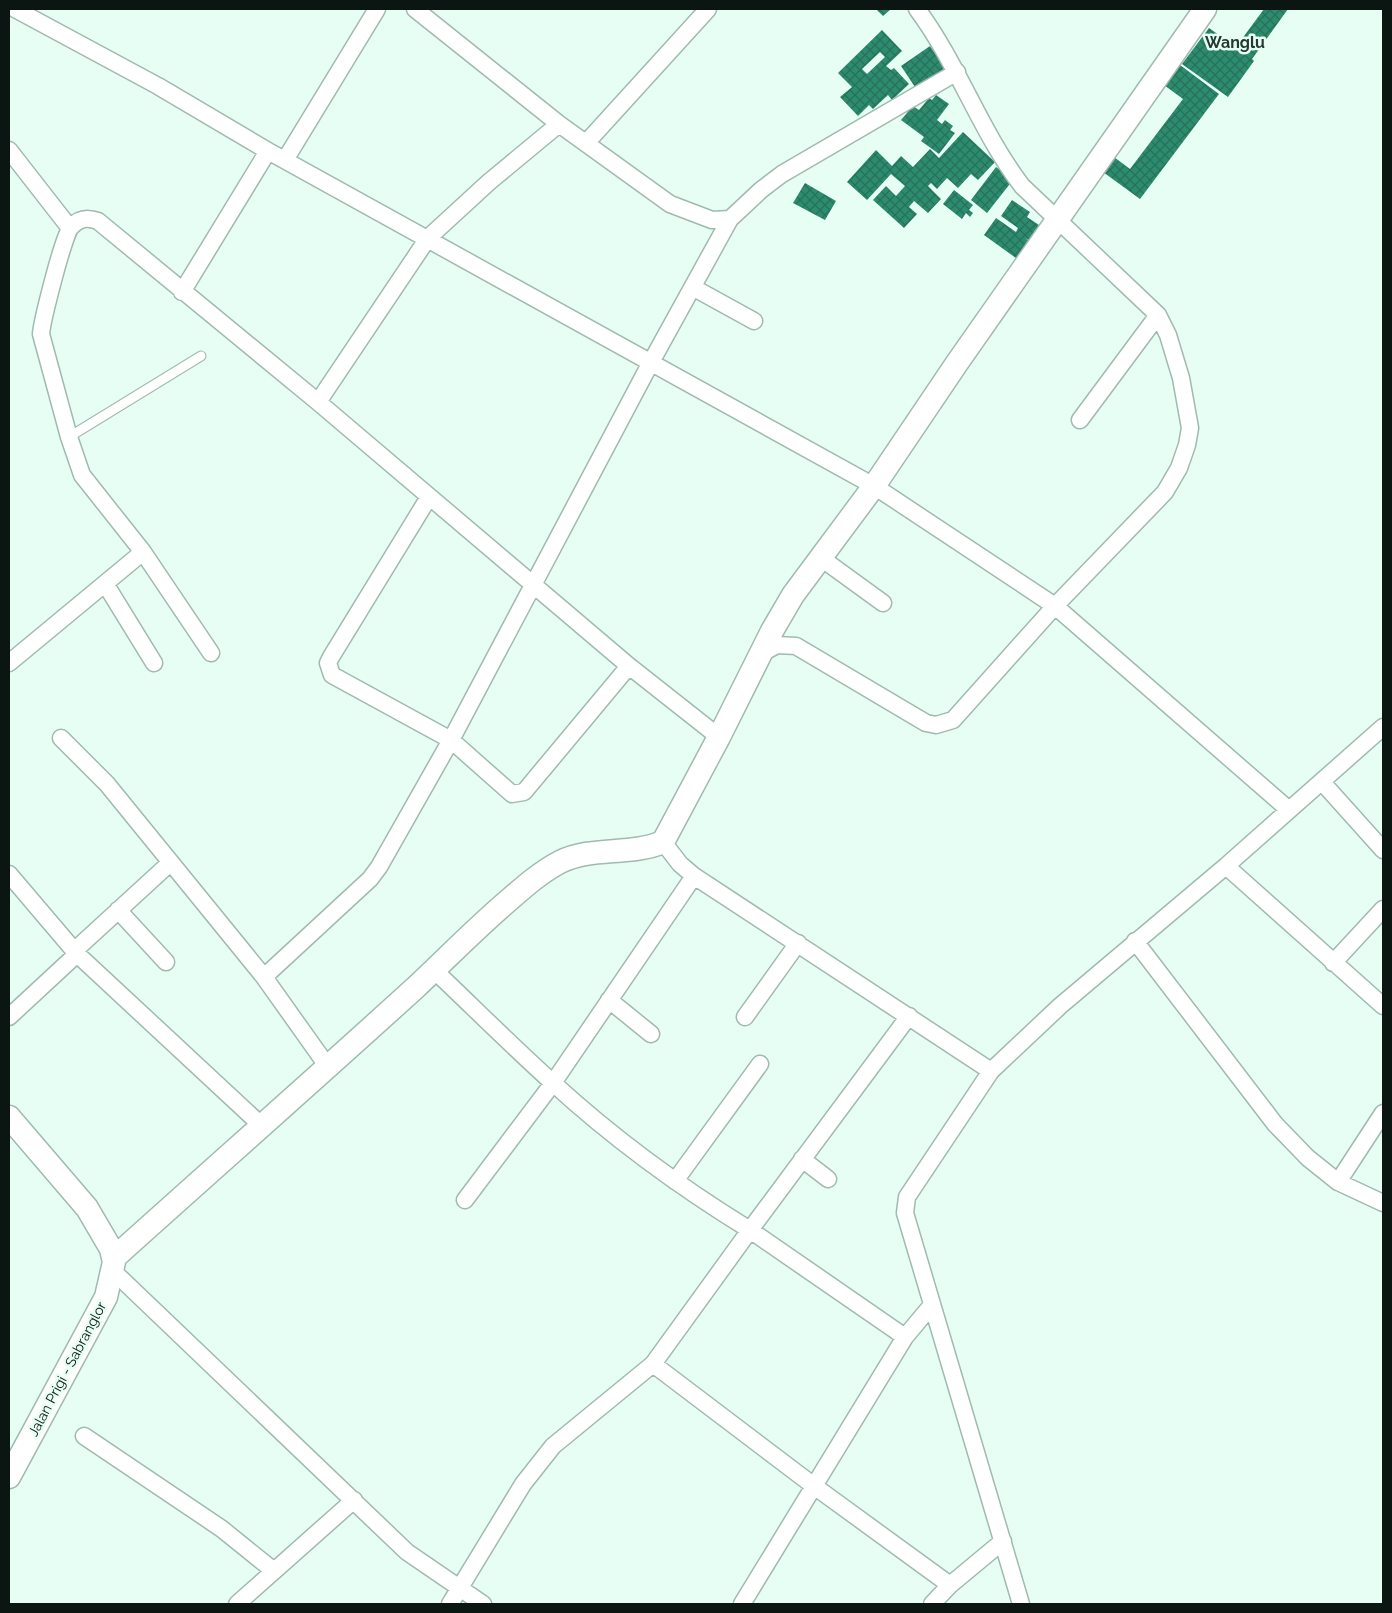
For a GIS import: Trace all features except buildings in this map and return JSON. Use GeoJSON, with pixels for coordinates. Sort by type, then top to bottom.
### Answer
{"type":"FeatureCollection","features":[{"type":"Feature","properties":{"kind":"street"},"geometry":{"type":"LineString","coordinates":[[285,160],[377,9]]}},
{"type":"Feature","properties":{"kind":"street"},"geometry":{"type":"LineString","coordinates":[[415,9],[559,124],[587,142],[670,204],[712,220],[730,220]]}},
{"type":"Feature","properties":{"kind":"street"},"geometry":{"type":"LineString","coordinates":[[587,142],[707,9]]}},
{"type":"Feature","properties":{"kind":"street"},"geometry":{"type":"LineString","coordinates":[[760,654],[777,645],[796,646],[926,723],[946,723],[953,720],[1055,606],[1166,492],[1179,468],[1187,445],[1190,428],[1181,378],[1168,335],[1158,315],[1059,219],[1033,197],[1009,169],[957,72],[917,9]]}},
{"type":"Feature","properties":{"kind":"street"},"geometry":{"type":"LineString","coordinates":[[113,1265],[262,1126],[434,970],[477,928],[545,870],[562,861],[586,854],[642,850],[663,842],[719,737],[760,654],[793,595],[874,486],[957,363],[1205,9]]}},
{"type":"Feature","properties":{"kind":"street"},"geometry":{"type":"LineString","coordinates":[[12,10],[158,86],[268,151],[428,238],[650,364],[874,486],[1055,606],[1289,810]]}},
{"type":"Feature","properties":{"kind":"street"},"geometry":{"type":"LineString","coordinates":[[264,977],[375,873],[451,740],[650,364],[694,288],[730,220],[761,190],[782,174],[957,72]]}},
{"type":"Feature","properties":{"kind":"street"},"geometry":{"type":"LineString","coordinates":[[318,402],[428,238],[489,182],[559,124]]}},
{"type":"Feature","properties":{"kind":"street"},"geometry":{"type":"LineString","coordinates":[[9,150],[69,228]]}},
{"type":"Feature","properties":{"kind":"street"},"geometry":{"type":"LineString","coordinates":[[182,292],[268,151]]}},
{"type":"Feature","properties":{"kind":"street"},"geometry":{"type":"LineString","coordinates":[[211,653],[143,552],[82,475],[75,433],[42,334],[43,317],[69,228],[82,218],[98,221],[318,402],[629,666],[719,737]]}},
{"type":"Feature","properties":{"kind":"street"},"geometry":{"type":"LineString","coordinates":[[694,288],[754,322]]}},
{"type":"Feature","properties":{"kind":"street"},"geometry":{"type":"LineString","coordinates":[[1080,420],[1158,315]]}},
{"type":"Feature","properties":{"kind":"street"},"geometry":{"type":"LineString","coordinates":[[429,497],[328,663],[332,674],[451,740],[512,794],[524,792],[629,666]]}},
{"type":"Feature","properties":{"kind":"street"},"geometry":{"type":"LineString","coordinates":[[9,663],[143,552]]}},
{"type":"Feature","properties":{"kind":"street"},"geometry":{"type":"LineString","coordinates":[[821,558],[883,602]]}},
{"type":"Feature","properties":{"kind":"street"},"geometry":{"type":"LineString","coordinates":[[106,584],[154,662]]}},
{"type":"Feature","properties":{"kind":"street"},"geometry":{"type":"LineString","coordinates":[[1021,1604],[905,1213],[905,1201],[991,1071],[1135,941],[1226,866],[1383,727]]}},
{"type":"Feature","properties":{"kind":"street"},"geometry":{"type":"LineString","coordinates":[[61,738],[107,784],[264,977],[321,1073]]}},
{"type":"Feature","properties":{"kind":"street"},"geometry":{"type":"LineString","coordinates":[[1322,782],[1383,850]]}},
{"type":"Feature","properties":{"kind":"street"},"geometry":{"type":"LineString","coordinates":[[663,842],[680,864],[694,876],[991,1071]]}},
{"type":"Feature","properties":{"kind":"street"},"geometry":{"type":"LineString","coordinates":[[9,1017],[118,910],[170,863]]}},
{"type":"Feature","properties":{"kind":"street"},"geometry":{"type":"LineString","coordinates":[[1226,866],[1383,1006]]}},
{"type":"Feature","properties":{"kind":"street"},"geometry":{"type":"LineString","coordinates":[[9,874],[75,953],[262,1126]]}},
{"type":"Feature","properties":{"kind":"street"},"geometry":{"type":"LineString","coordinates":[[465,1200],[554,1083],[694,876]]}},
{"type":"Feature","properties":{"kind":"street"},"geometry":{"type":"LineString","coordinates":[[1333,963],[1383,909]]}},
{"type":"Feature","properties":{"kind":"street"},"geometry":{"type":"LineString","coordinates":[[118,910],[166,962]]}},
{"type":"Feature","properties":{"kind":"street"},"geometry":{"type":"LineString","coordinates":[[1135,941],[1275,1124],[1308,1158],[1338,1182],[1383,1203]]}},
{"type":"Feature","properties":{"kind":"street"},"geometry":{"type":"LineString","coordinates":[[745,1017],[798,944]]}},
{"type":"Feature","properties":{"kind":"street"},"geometry":{"type":"LineString","coordinates":[[434,970],[554,1083],[675,1181],[750,1230],[905,1337]]}},
{"type":"Feature","properties":{"kind":"street"},"geometry":{"type":"LineString","coordinates":[[609,1000],[651,1034]]}},
{"type":"Feature","properties":{"kind":"street"},"geometry":{"type":"LineString","coordinates":[[450,1604],[522,1484],[554,1446],[653,1364],[909,1016]]}},
{"type":"Feature","properties":{"kind":"street"},"geometry":{"type":"LineString","coordinates":[[675,1181],[760,1064]]}},
{"type":"Feature","properties":{"kind":"street"},"geometry":{"type":"LineString","coordinates":[[1338,1182],[1383,1113]]}},
{"type":"Feature","properties":{"kind":"street"},"geometry":{"type":"LineString","coordinates":[[9,1117],[87,1208],[104,1234],[113,1265],[407,1552],[483,1604]]}},
{"type":"Feature","properties":{"kind":"street"},"geometry":{"type":"LineString","coordinates":[[802,1159],[828,1179]]}},
{"type":"Feature","properties":{"kind":"street","name":"Jalan Prigi - Sabranglor"},"geometry":{"type":"LineString","coordinates":[[9,1477],[106,1297],[113,1265]]}},
{"type":"Feature","properties":{"kind":"street"},"geometry":{"type":"LineString","coordinates":[[742,1604],[905,1337],[932,1306]]}},
{"type":"Feature","properties":{"kind":"street"},"geometry":{"type":"LineString","coordinates":[[653,1364],[814,1486],[950,1585]]}},
{"type":"Feature","properties":{"kind":"street"},"geometry":{"type":"LineString","coordinates":[[84,1436],[222,1529],[274,1571]]}},
{"type":"Feature","properties":{"kind":"street"},"geometry":{"type":"LineString","coordinates":[[239,1604],[354,1500]]}},
{"type":"Feature","properties":{"kind":"street"},"geometry":{"type":"LineString","coordinates":[[932,1604],[950,1585],[1003,1540]]}},
{"type":"Feature","properties":{"kind":"lane"},"geometry":{"type":"LineString","coordinates":[[75,433],[201,356]]}},
{"type":"Feature","properties":{"kind":"district","name":"Wanglu"},"geometry":{"type":"Point","coordinates":[1235,42]}}]}
